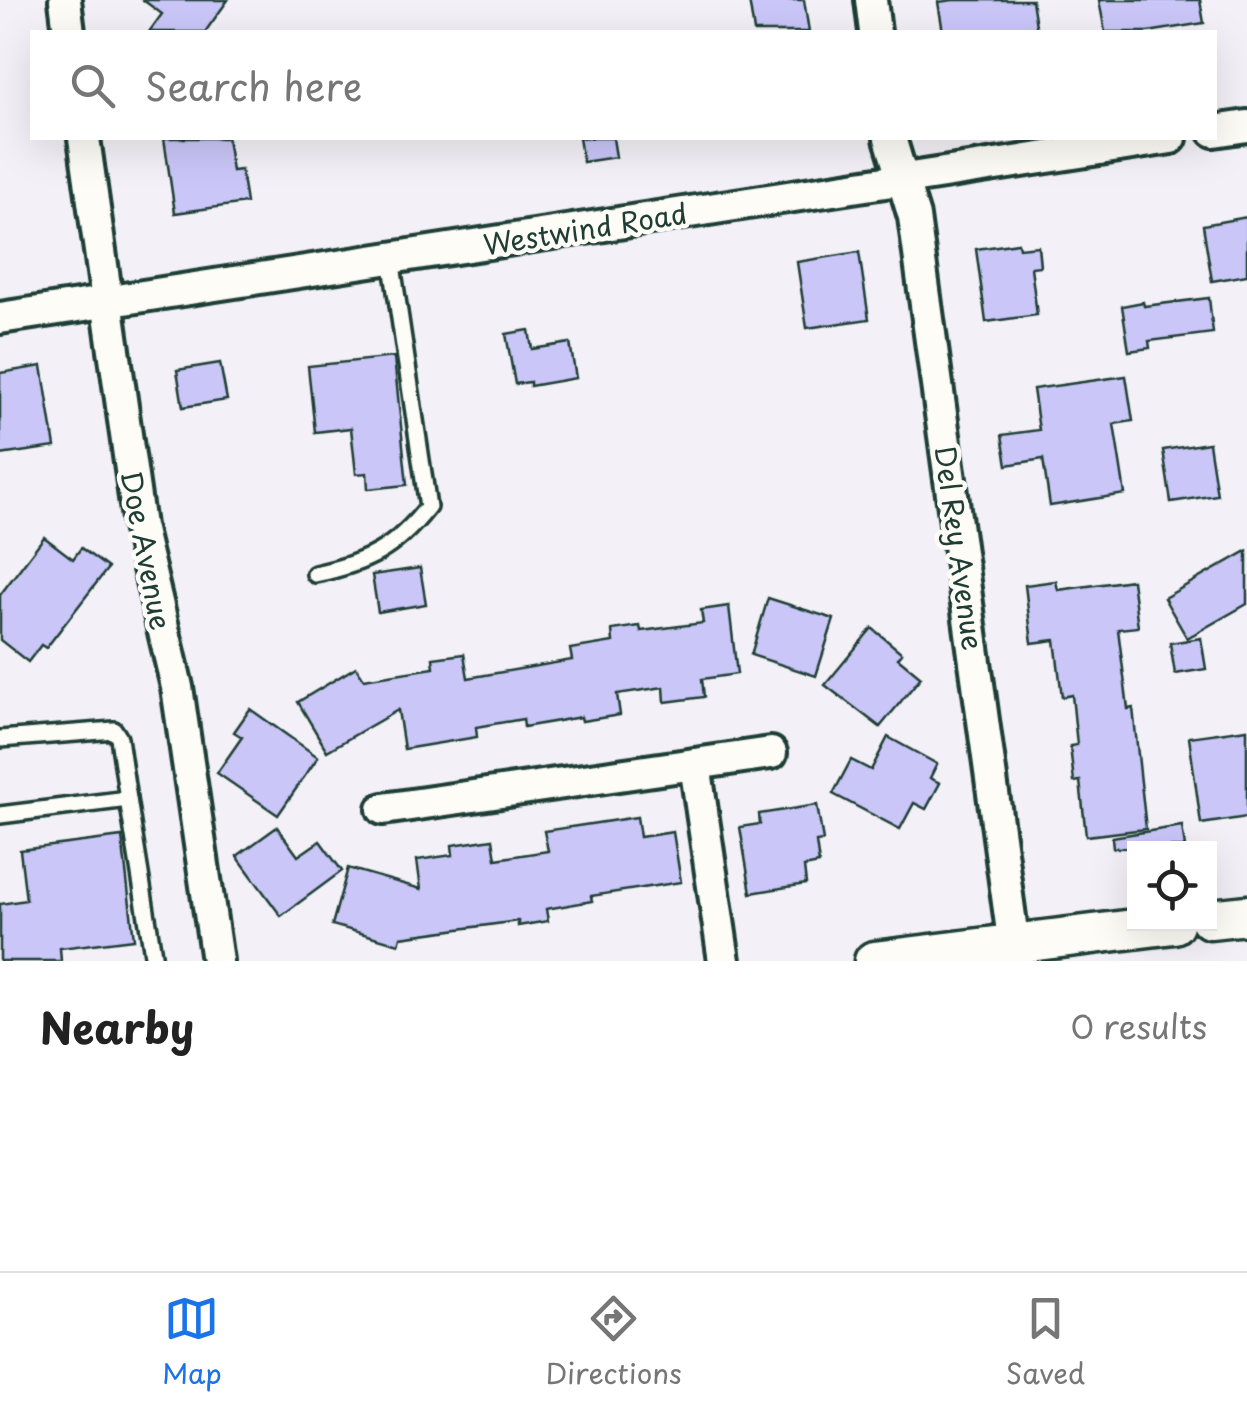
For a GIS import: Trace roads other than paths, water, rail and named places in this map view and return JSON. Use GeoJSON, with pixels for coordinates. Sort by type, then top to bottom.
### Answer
{"type":"FeatureCollection","features":[{"type":"Feature","properties":{"kind":"street"},"geometry":{"type":"LineString","coordinates":[[65,0],[70,30]]}},
{"type":"Feature","properties":{"kind":"street"},"geometry":{"type":"LineString","coordinates":[[871,0],[875,30]]}},
{"type":"Feature","properties":{"kind":"street"},"geometry":{"type":"LineString","coordinates":[[1217,131],[1247,126]]}},
{"type":"Feature","properties":{"kind":"street","name":"Doe Avenue"},"geometry":{"type":"LineString","coordinates":[[84,140],[139,526],[178,687],[218,961]]}},
{"type":"Feature","properties":{"kind":"street","name":"Del Rey Avenue"},"geometry":{"type":"LineString","coordinates":[[891,140],[914,217],[1015,951]]}},
{"type":"Feature","properties":{"kind":"street","name":"Westwind Road"},"geometry":{"type":"LineString","coordinates":[[0,318],[1157,140]]}},
{"type":"Feature","properties":{"kind":"street"},"geometry":{"type":"LineString","coordinates":[[383,809],[770,753]]}},
{"type":"Feature","properties":{"kind":"street"},"geometry":{"type":"LineString","coordinates":[[696,764],[724,961]]}},
{"type":"Feature","properties":{"kind":"street"},"geometry":{"type":"LineString","coordinates":[[1217,919],[1247,915]]}},
{"type":"Feature","properties":{"kind":"street"},"geometry":{"type":"LineString","coordinates":[[874,961],[1015,951],[1133,931]]}},
{"type":"Feature","properties":{"kind":"lane"},"geometry":{"type":"LineString","coordinates":[[315,574],[354,566],[405,536],[428,507],[391,258]]}},
{"type":"Feature","properties":{"kind":"lane"},"geometry":{"type":"LineString","coordinates":[[0,739],[114,730],[119,738],[154,961]]}},
{"type":"Feature","properties":{"kind":"lane"},"geometry":{"type":"LineString","coordinates":[[0,814],[128,799]]}}]}
